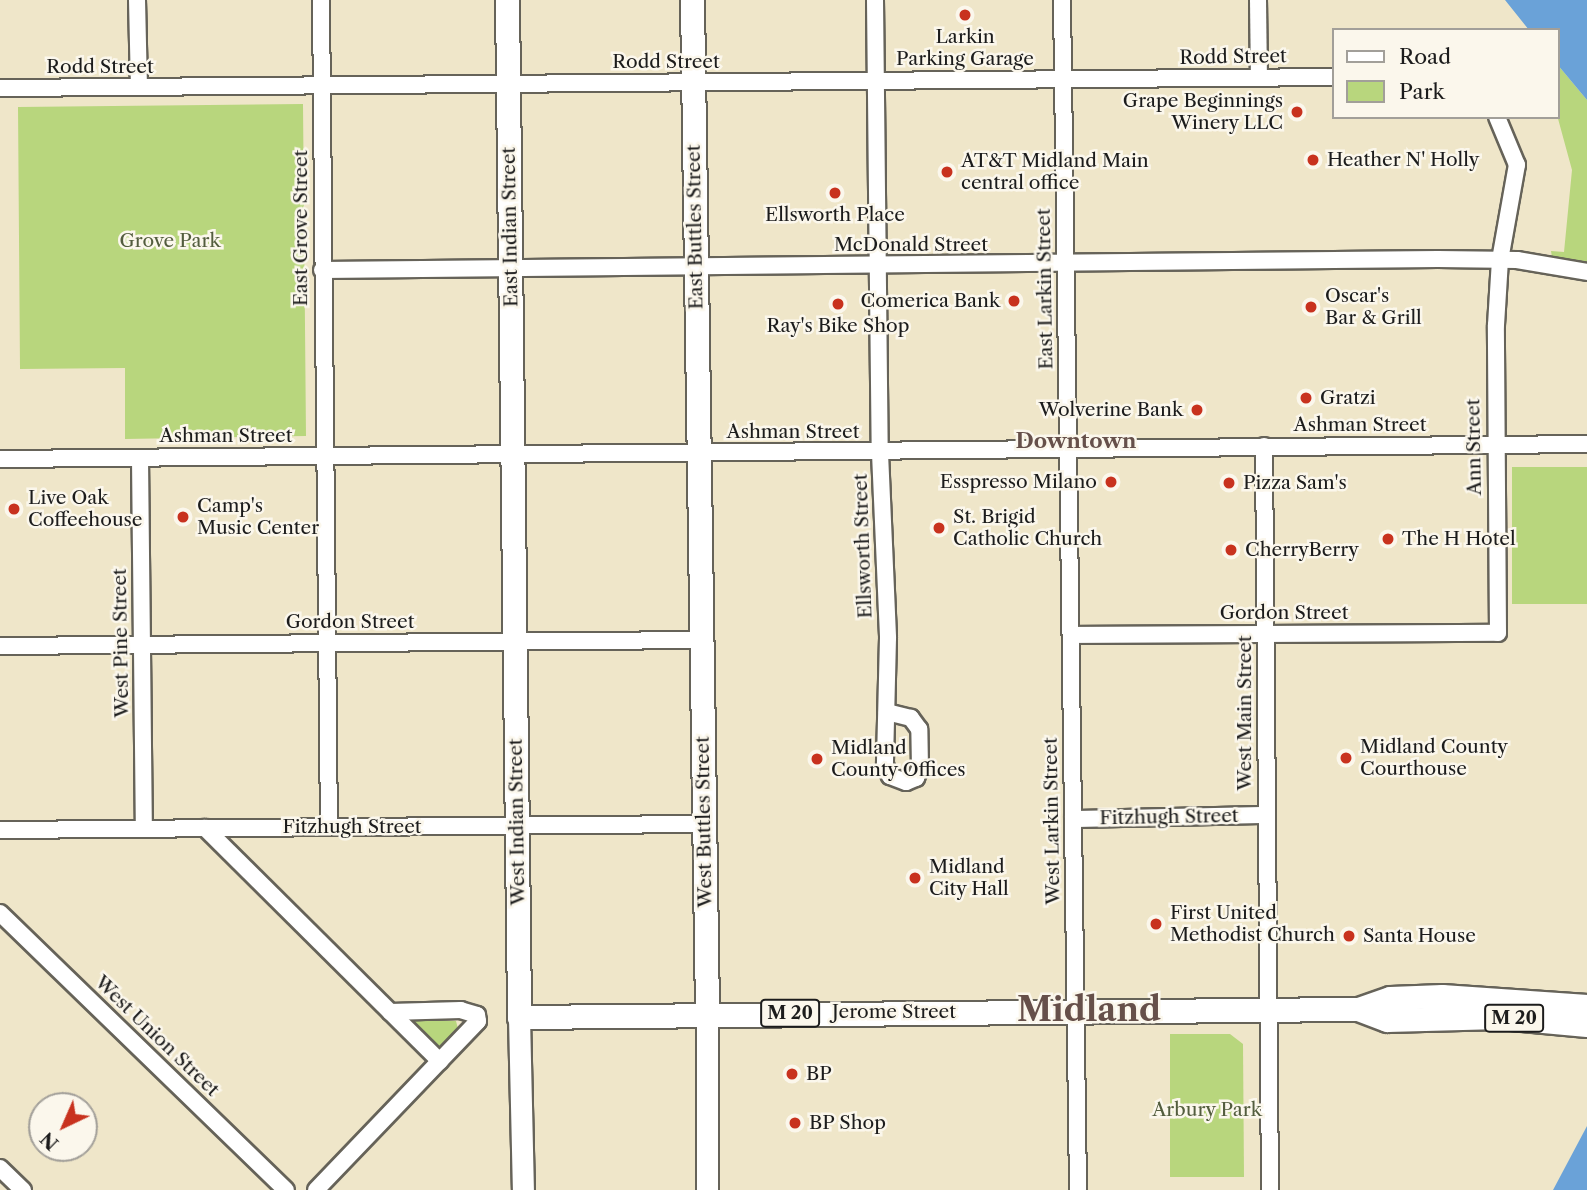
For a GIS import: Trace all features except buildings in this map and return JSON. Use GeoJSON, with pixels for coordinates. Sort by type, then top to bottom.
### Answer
{"type":"FeatureCollection","features":[{"type":"Feature","properties":{"kind":"highway","name":"East Indian Street"},"geometry":{"type":"LineString","coordinates":[[507,0],[513,454]]}},
{"type":"Feature","properties":{"kind":"highway","name":"East Buttles Street"},"geometry":{"type":"LineString","coordinates":[[692,0],[698,454]]}},
{"type":"Feature","properties":{"kind":"highway","name":"West Indian Street"},"geometry":{"type":"LineString","coordinates":[[513,454],[519,1017]]}},
{"type":"Feature","properties":{"kind":"highway","name":"West Buttles Street"},"geometry":{"type":"LineString","coordinates":[[698,454],[707,1014]]}},
{"type":"Feature","properties":{"kind":"highway","name":"M 20"},"geometry":{"type":"LineString","coordinates":[[1269,1009],[1359,1009],[1390,998],[1500,1017],[1587,1025]]}},
{"type":"Feature","properties":{"kind":"highway","name":"M 20"},"geometry":{"type":"LineString","coordinates":[[1441,1008],[1587,1006]]}},
{"type":"Feature","properties":{"kind":"highway","name":"Jerome Street"},"geometry":{"type":"LineString","coordinates":[[519,1017],[1269,1009]]}},
{"type":"Feature","properties":{"kind":"main road","name":"West Buttles Street"},"geometry":{"type":"LineString","coordinates":[[707,1014],[707,1190]]}},
{"type":"Feature","properties":{"kind":"main road","name":"West Indian Street"},"geometry":{"type":"LineString","coordinates":[[519,1017],[523,1190]]}},
{"type":"Feature","properties":{"kind":"street"},"geometry":{"type":"LineString","coordinates":[[137,0],[139,87]]}},
{"type":"Feature","properties":{"kind":"street","name":"East Grove Street"},"geometry":{"type":"LineString","coordinates":[[321,0],[329,827]]}},
{"type":"Feature","properties":{"kind":"street","name":"Ellsworth Street"},"geometry":{"type":"LineString","coordinates":[[875,0],[880,453],[887,712]]}},
{"type":"Feature","properties":{"kind":"street","name":"East Larkin Street"},"geometry":{"type":"LineString","coordinates":[[1062,0],[1068,451]]}},
{"type":"Feature","properties":{"kind":"street"},"geometry":{"type":"LineString","coordinates":[[1258,0],[1259,77]]}},
{"type":"Feature","properties":{"kind":"street","name":"Rodd Street"},"geometry":{"type":"LineString","coordinates":[[0,88],[1332,77]]}},
{"type":"Feature","properties":{"kind":"street","name":"Ann Street"},"geometry":{"type":"LineString","coordinates":[[1498,119],[1517,165],[1500,260],[1495,446],[1498,634]]}},
{"type":"Feature","properties":{"kind":"street","name":"McDonald Street"},"geometry":{"type":"LineString","coordinates":[[322,270],[1500,260],[1587,272]]}},
{"type":"Feature","properties":{"kind":"street","name":"Ashman Street"},"geometry":{"type":"LineString","coordinates":[[0,459],[880,453],[1264,446],[1587,444]]}},
{"type":"Feature","properties":{"kind":"street","name":"West Main Street"},"geometry":{"type":"LineString","coordinates":[[1264,446],[1270,1190]]}},
{"type":"Feature","properties":{"kind":"street","name":"West Larkin Street"},"geometry":{"type":"LineString","coordinates":[[1068,451],[1078,1190]]}},
{"type":"Feature","properties":{"kind":"street","name":"West Pine Street"},"geometry":{"type":"LineString","coordinates":[[140,458],[144,829]]}},
{"type":"Feature","properties":{"kind":"street","name":"Gordon Street"},"geometry":{"type":"LineString","coordinates":[[1070,635],[1498,634]]}},
{"type":"Feature","properties":{"kind":"street","name":"Gordon Street"},"geometry":{"type":"LineString","coordinates":[[0,646],[701,640]]}},
{"type":"Feature","properties":{"kind":"street","name":"Fitzhugh Street"},"geometry":{"type":"LineString","coordinates":[[1073,819],[1265,815]]}},
{"type":"Feature","properties":{"kind":"street","name":"Fitzhugh Street"},"geometry":{"type":"LineString","coordinates":[[0,830],[704,824]]}},
{"type":"Feature","properties":{"kind":"street"},"geometry":{"type":"LineString","coordinates":[[205,828],[440,1061]]}},
{"type":"Feature","properties":{"kind":"street","name":"West Union Street"},"geometry":{"type":"LineString","coordinates":[[0,913],[286,1190]]}},
{"type":"Feature","properties":{"kind":"street"},"geometry":{"type":"LineString","coordinates":[[316,1190],[475,1027],[477,1015],[461,1010],[390,1012]]}},
{"type":"Feature","properties":{"kind":"street"},"geometry":{"type":"LineString","coordinates":[[0,1168],[23,1190]]}},
{"type":"Feature","properties":{"kind":"green space"},"geometry":{"type":"Polygon","coordinates":[[[1559,66],[1587,100],[1587,264],[1552,257],[1551,251],[1564,252],[1572,170],[1558,119],[1559,66]]]}},
{"type":"Feature","properties":{"kind":"green space","name":"Grove Park"},"geometry":{"type":"Polygon","coordinates":[[[303,104],[306,436],[125,439],[125,368],[20,369],[18,107],[303,104]]]}},
{"type":"Feature","properties":{"kind":"green space"},"geometry":{"type":"Polygon","coordinates":[[[1512,467],[1587,467],[1587,604],[1512,604],[1512,467]]]}},
{"type":"Feature","properties":{"kind":"green space"},"geometry":{"type":"Polygon","coordinates":[[[456,1021],[459,1033],[441,1051],[410,1023],[456,1021]]]}},
{"type":"Feature","properties":{"kind":"green space","name":"Arbury Park"},"geometry":{"type":"Polygon","coordinates":[[[1170,1034],[1230,1034],[1243,1044],[1244,1177],[1170,1177],[1170,1034]]]}},
{"type":"Feature","properties":{"kind":"water"},"geometry":{"type":"Polygon","coordinates":[[[1505,0],[1587,0],[1587,100],[1559,66],[1559,28],[1527,28],[1505,0]]]}},
{"type":"Feature","properties":{"kind":"water"},"geometry":{"type":"Polygon","coordinates":[[[1587,1126],[1587,1190],[1553,1190],[1587,1126]]]}},
{"type":"Feature","properties":{"kind":"place","name":"Larkin Parking Garage"},"geometry":{"type":"Point","coordinates":[965,15]}},
{"type":"Feature","properties":{"kind":"place","name":"Grape Beginnings Winery LLC"},"geometry":{"type":"Point","coordinates":[1297,112]}},
{"type":"Feature","properties":{"kind":"place","name":"Heather N' Holly"},"geometry":{"type":"Point","coordinates":[1313,160]}},
{"type":"Feature","properties":{"kind":"place","name":"AT&T Midland Main central office"},"geometry":{"type":"Point","coordinates":[947,172]}},
{"type":"Feature","properties":{"kind":"place","name":"Ellsworth Place"},"geometry":{"type":"Point","coordinates":[835,193]}},
{"type":"Feature","properties":{"kind":"place","name":"Comerica Bank"},"geometry":{"type":"Point","coordinates":[1014,301]}},
{"type":"Feature","properties":{"kind":"place","name":"Ray's Bike Shop"},"geometry":{"type":"Point","coordinates":[838,304]}},
{"type":"Feature","properties":{"kind":"place","name":"Oscar's Bar & Grill"},"geometry":{"type":"Point","coordinates":[1311,307]}},
{"type":"Feature","properties":{"kind":"place","name":"Gratzi"},"geometry":{"type":"Point","coordinates":[1306,398]}},
{"type":"Feature","properties":{"kind":"place","name":"Wolverine Bank"},"geometry":{"type":"Point","coordinates":[1197,410]}},
{"type":"Feature","properties":{"kind":"place","name":"Esspresso Milano"},"geometry":{"type":"Point","coordinates":[1111,482]}},
{"type":"Feature","properties":{"kind":"place","name":"Pizza Sam's"},"geometry":{"type":"Point","coordinates":[1229,483]}},
{"type":"Feature","properties":{"kind":"place","name":"Live Oak Coffeehouse"},"geometry":{"type":"Point","coordinates":[14,509]}},
{"type":"Feature","properties":{"kind":"place","name":"Camp's Music Center"},"geometry":{"type":"Point","coordinates":[183,517]}},
{"type":"Feature","properties":{"kind":"place","name":"St. Brigid Catholic Church"},"geometry":{"type":"Point","coordinates":[939,528]}},
{"type":"Feature","properties":{"kind":"place","name":"The H Hotel"},"geometry":{"type":"Point","coordinates":[1388,539]}},
{"type":"Feature","properties":{"kind":"place","name":"CherryBerry"},"geometry":{"type":"Point","coordinates":[1231,550]}},
{"type":"Feature","properties":{"kind":"place","name":"Midland County Courthouse"},"geometry":{"type":"Point","coordinates":[1346,758]}},
{"type":"Feature","properties":{"kind":"place","name":"Midland County Offices"},"geometry":{"type":"Point","coordinates":[817,759]}},
{"type":"Feature","properties":{"kind":"place","name":"Midland City Hall"},"geometry":{"type":"Point","coordinates":[915,878]}},
{"type":"Feature","properties":{"kind":"place","name":"First United Methodist Church"},"geometry":{"type":"Point","coordinates":[1156,924]}},
{"type":"Feature","properties":{"kind":"place","name":"Santa House"},"geometry":{"type":"Point","coordinates":[1349,936]}},
{"type":"Feature","properties":{"kind":"place","name":"BP"},"geometry":{"type":"Point","coordinates":[792,1074]}},
{"type":"Feature","properties":{"kind":"place","name":"BP Shop"},"geometry":{"type":"Point","coordinates":[795,1123]}},
{"type":"Feature","properties":{"kind":"district","name":"Downtown"},"geometry":{"type":"Point","coordinates":[1076,441]}},
{"type":"Feature","properties":{"kind":"district","name":"Midland"},"geometry":{"type":"Point","coordinates":[1089,1010]}}]}
